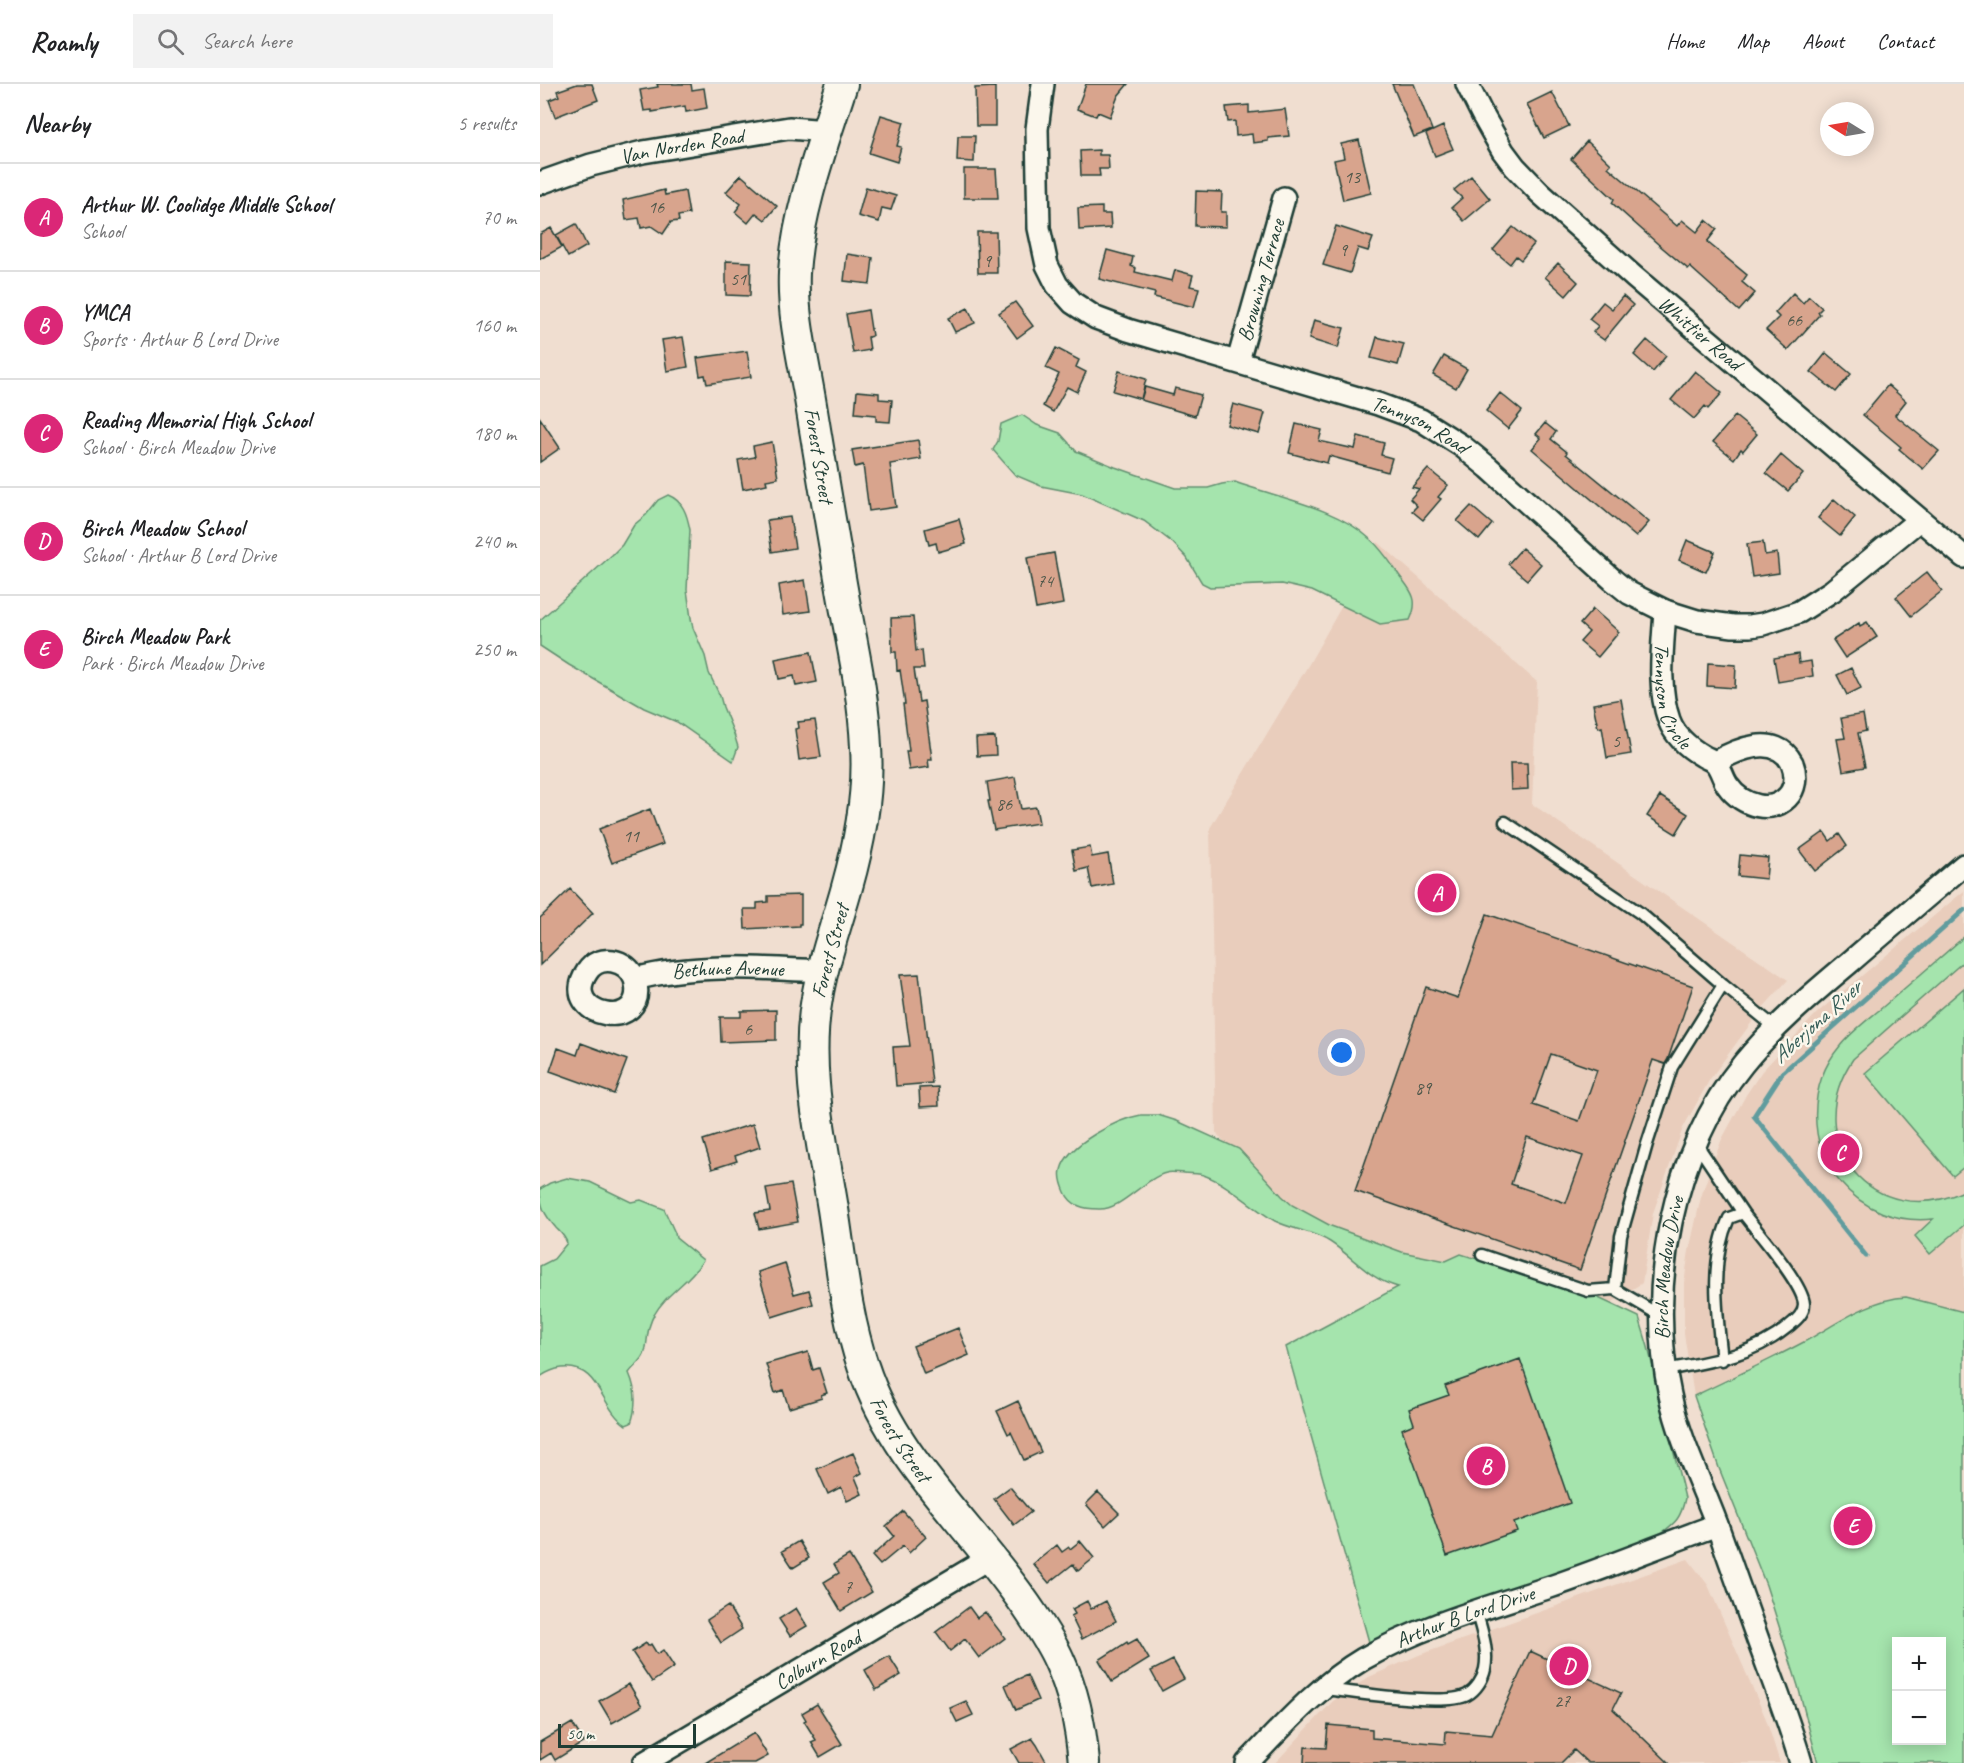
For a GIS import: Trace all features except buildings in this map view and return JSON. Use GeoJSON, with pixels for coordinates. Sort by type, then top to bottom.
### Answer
{"type":"FeatureCollection","features":[{"type":"Feature","properties":{"kind":"street","name":"Forest Street"},"geometry":{"type":"LineString","coordinates":[[842,84],[800,231],[794,278],[802,353],[857,670],[865,725],[867,764],[860,838],[822,971],[815,1008],[813,1038],[816,1095],[845,1286],[858,1350],[871,1389],[912,1461],[992,1557],[1028,1608],[1059,1660],[1076,1711],[1084,1763]]}},
{"type":"Feature","properties":{"kind":"street","name":"Tennyson Road"},"geometry":{"type":"LineString","coordinates":[[1043,84],[1037,129],[1039,228],[1047,265],[1063,294],[1084,311],[1110,324],[1378,404],[1431,426],[1462,446],[1489,468],[1613,580],[1646,603],[1697,621],[1733,626],[1763,624],[1788,617],[1832,591],[1919,520]]}},
{"type":"Feature","properties":{"kind":"street","name":"Whittier Road"},"geometry":{"type":"LineString","coordinates":[[1467,84],[1503,151],[1540,193],[1634,277],[1964,557]]}},
{"type":"Feature","properties":{"kind":"street","name":"Van Norden Road"},"geometry":{"type":"LineString","coordinates":[[540,183],[591,165],[643,152],[789,128],[827,131]]}},
{"type":"Feature","properties":{"kind":"street","name":"Browning Terrace"},"geometry":{"type":"LineString","coordinates":[[1238,361],[1284,198]]}},
{"type":"Feature","properties":{"kind":"street","name":"Tennyson Circle"},"geometry":{"type":"LineString","coordinates":[[1665,611],[1662,667],[1666,710],[1670,723],[1690,747],[1715,762]]}},
{"type":"Feature","properties":{"kind":"street","name":"Birch Meadow Drive"},"geometry":{"type":"LineString","coordinates":[[1801,1763],[1677,1419],[1665,1370],[1661,1316],[1662,1281],[1668,1237],[1680,1187],[1696,1143],[1729,1082],[1776,1028],[1819,988],[1964,865]]}},
{"type":"Feature","properties":{"kind":"street","name":"Bethune Avenue"},"geometry":{"type":"LineString","coordinates":[[635,979],[661,972],[733,969],[822,971]]}},
{"type":"Feature","properties":{"kind":"street","name":"Arthur B Lord Drive"},"geometry":{"type":"LineString","coordinates":[[1247,1763],[1324,1689],[1362,1660],[1427,1629],[1476,1610],[1551,1587],[1717,1525]]}},
{"type":"Feature","properties":{"kind":"street","name":"Colburn Road"},"geometry":{"type":"LineString","coordinates":[[644,1763],[992,1557]]}},
{"type":"Feature","properties":{"kind":"lane"},"geometry":{"type":"LineString","coordinates":[[1505,822],[1640,913],[1776,1028]]}},
{"type":"Feature","properties":{"kind":"lane"},"geometry":{"type":"LineString","coordinates":[[1615,1289],[1622,1236],[1647,1144],[1672,1067],[1724,985]]}},
{"type":"Feature","properties":{"kind":"lane"},"geometry":{"type":"LineString","coordinates":[[1665,1370],[1722,1360],[1750,1350],[1781,1332],[1800,1316],[1804,1305],[1799,1288],[1714,1173],[1696,1143]]}},
{"type":"Feature","properties":{"kind":"lane"},"geometry":{"type":"LineString","coordinates":[[1722,1360],[1716,1304],[1716,1276],[1723,1231],[1729,1218],[1743,1213]]}},
{"type":"Feature","properties":{"kind":"lane"},"geometry":{"type":"LineString","coordinates":[[1482,1255],[1588,1291],[1615,1289],[1661,1316]]}},
{"type":"Feature","properties":{"kind":"lane"},"geometry":{"type":"LineString","coordinates":[[1324,1689],[1444,1701],[1467,1695],[1478,1686],[1485,1669],[1485,1645],[1476,1610]]}},
{"type":"Feature","properties":{"kind":"shaded area"},"geometry":{"type":"Polygon","coordinates":[[[1378,542],[1537,682],[1532,804],[1788,980],[1760,1011],[1710,1079],[1683,1128],[1653,1213],[1642,1283],[1583,1321],[1306,1228],[1216,1133],[1210,828],[1309,664],[1378,542]]]}},
{"type":"Feature","properties":{"kind":"shaded area"},"geometry":{"type":"Polygon","coordinates":[[[1964,891],[1964,1312],[1906,1297],[1888,1299],[1694,1396],[1684,1334],[1684,1283],[1701,1197],[1722,1139],[1762,1071],[1818,1012],[1964,891]]]}},
{"type":"Feature","properties":{"kind":"shaded area"},"geometry":{"type":"Polygon","coordinates":[[[1688,1559],[1708,1585],[1766,1719],[1780,1763],[1275,1763],[1333,1701],[1369,1677],[1419,1655],[1688,1559]]]}},
{"type":"Feature","properties":{"kind":"green space"},"geometry":{"type":"Polygon","coordinates":[[[1022,415],[1037,425],[1060,433],[1076,451],[1175,488],[1208,488],[1235,482],[1306,504],[1341,519],[1374,543],[1407,586],[1414,601],[1410,620],[1380,624],[1312,591],[1282,584],[1210,587],[1202,583],[1187,558],[1173,543],[1144,521],[1082,494],[1041,486],[1015,475],[993,450],[998,441],[1001,424],[1022,415]]]}},
{"type":"Feature","properties":{"kind":"green space"},"geometry":{"type":"Polygon","coordinates":[[[668,495],[681,504],[689,524],[687,590],[691,618],[709,673],[720,696],[738,747],[733,761],[677,722],[644,708],[540,646],[540,620],[612,555],[622,545],[634,525],[658,500],[668,495]]]}},
{"type":"Feature","properties":{"kind":"green space"},"geometry":{"type":"Polygon","coordinates":[[[1964,937],[1964,961],[1853,1059],[1838,1090],[1834,1120],[1840,1148],[1854,1172],[1875,1189],[1901,1200],[1931,1201],[1964,1191],[1964,1225],[1930,1254],[1915,1236],[1933,1219],[1907,1219],[1870,1207],[1849,1192],[1829,1167],[1817,1132],[1817,1096],[1829,1061],[1840,1046],[1861,1025],[1964,937]]]}},
{"type":"Feature","properties":{"kind":"green space"},"geometry":{"type":"Polygon","coordinates":[[[1964,988],[1964,1167],[1953,1176],[1865,1073],[1964,988]]]}},
{"type":"Feature","properties":{"kind":"green space"},"geometry":{"type":"Polygon","coordinates":[[[1158,1115],[1177,1121],[1239,1149],[1292,1205],[1331,1226],[1402,1252],[1446,1261],[1461,1254],[1592,1295],[1639,1317],[1685,1498],[1682,1511],[1676,1520],[1659,1535],[1369,1642],[1286,1347],[1398,1287],[1370,1274],[1330,1242],[1317,1235],[1275,1221],[1224,1185],[1204,1175],[1172,1172],[1157,1176],[1124,1200],[1108,1208],[1088,1208],[1074,1204],[1061,1181],[1060,1175],[1065,1160],[1083,1142],[1095,1134],[1131,1117],[1158,1115]]]}},
{"type":"Feature","properties":{"kind":"green space"},"geometry":{"type":"Polygon","coordinates":[[[567,1178],[590,1182],[631,1202],[641,1200],[664,1209],[676,1238],[703,1260],[665,1300],[651,1320],[644,1355],[629,1373],[635,1404],[631,1423],[626,1425],[617,1418],[599,1389],[584,1373],[575,1369],[562,1368],[540,1377],[540,1266],[554,1259],[567,1243],[546,1214],[540,1189],[567,1178]]]}},
{"type":"Feature","properties":{"kind":"green space"},"geometry":{"type":"Polygon","coordinates":[[[1906,1297],[1964,1312],[1964,1763],[1818,1763],[1798,1686],[1766,1585],[1719,1468],[1694,1396],[1789,1350],[1852,1314],[1878,1303],[1906,1297]]]}},
{"type":"Feature","properties":{"kind":"waterway","name":"Aberjona River"},"geometry":{"type":"LineString","coordinates":[[1866,1256],[1754,1116],[1782,1073],[1964,910]]}},
{"type":"Feature","properties":{"kind":"place","name":"Arthur W. Coolidge Middle School"},"geometry":{"type":"Point","coordinates":[1437,893]}},
{"type":"Feature","properties":{"kind":"place","name":"Reading Memorial High School"},"geometry":{"type":"Point","coordinates":[1840,1153]}},
{"type":"Feature","properties":{"kind":"place","name":"YMCA"},"geometry":{"type":"Point","coordinates":[1486,1466]}},
{"type":"Feature","properties":{"kind":"place","name":"Birch Meadow Park"},"geometry":{"type":"Point","coordinates":[1853,1526]}},
{"type":"Feature","properties":{"kind":"place","name":"Birch Meadow School"},"geometry":{"type":"Point","coordinates":[1569,1666]}}]}
